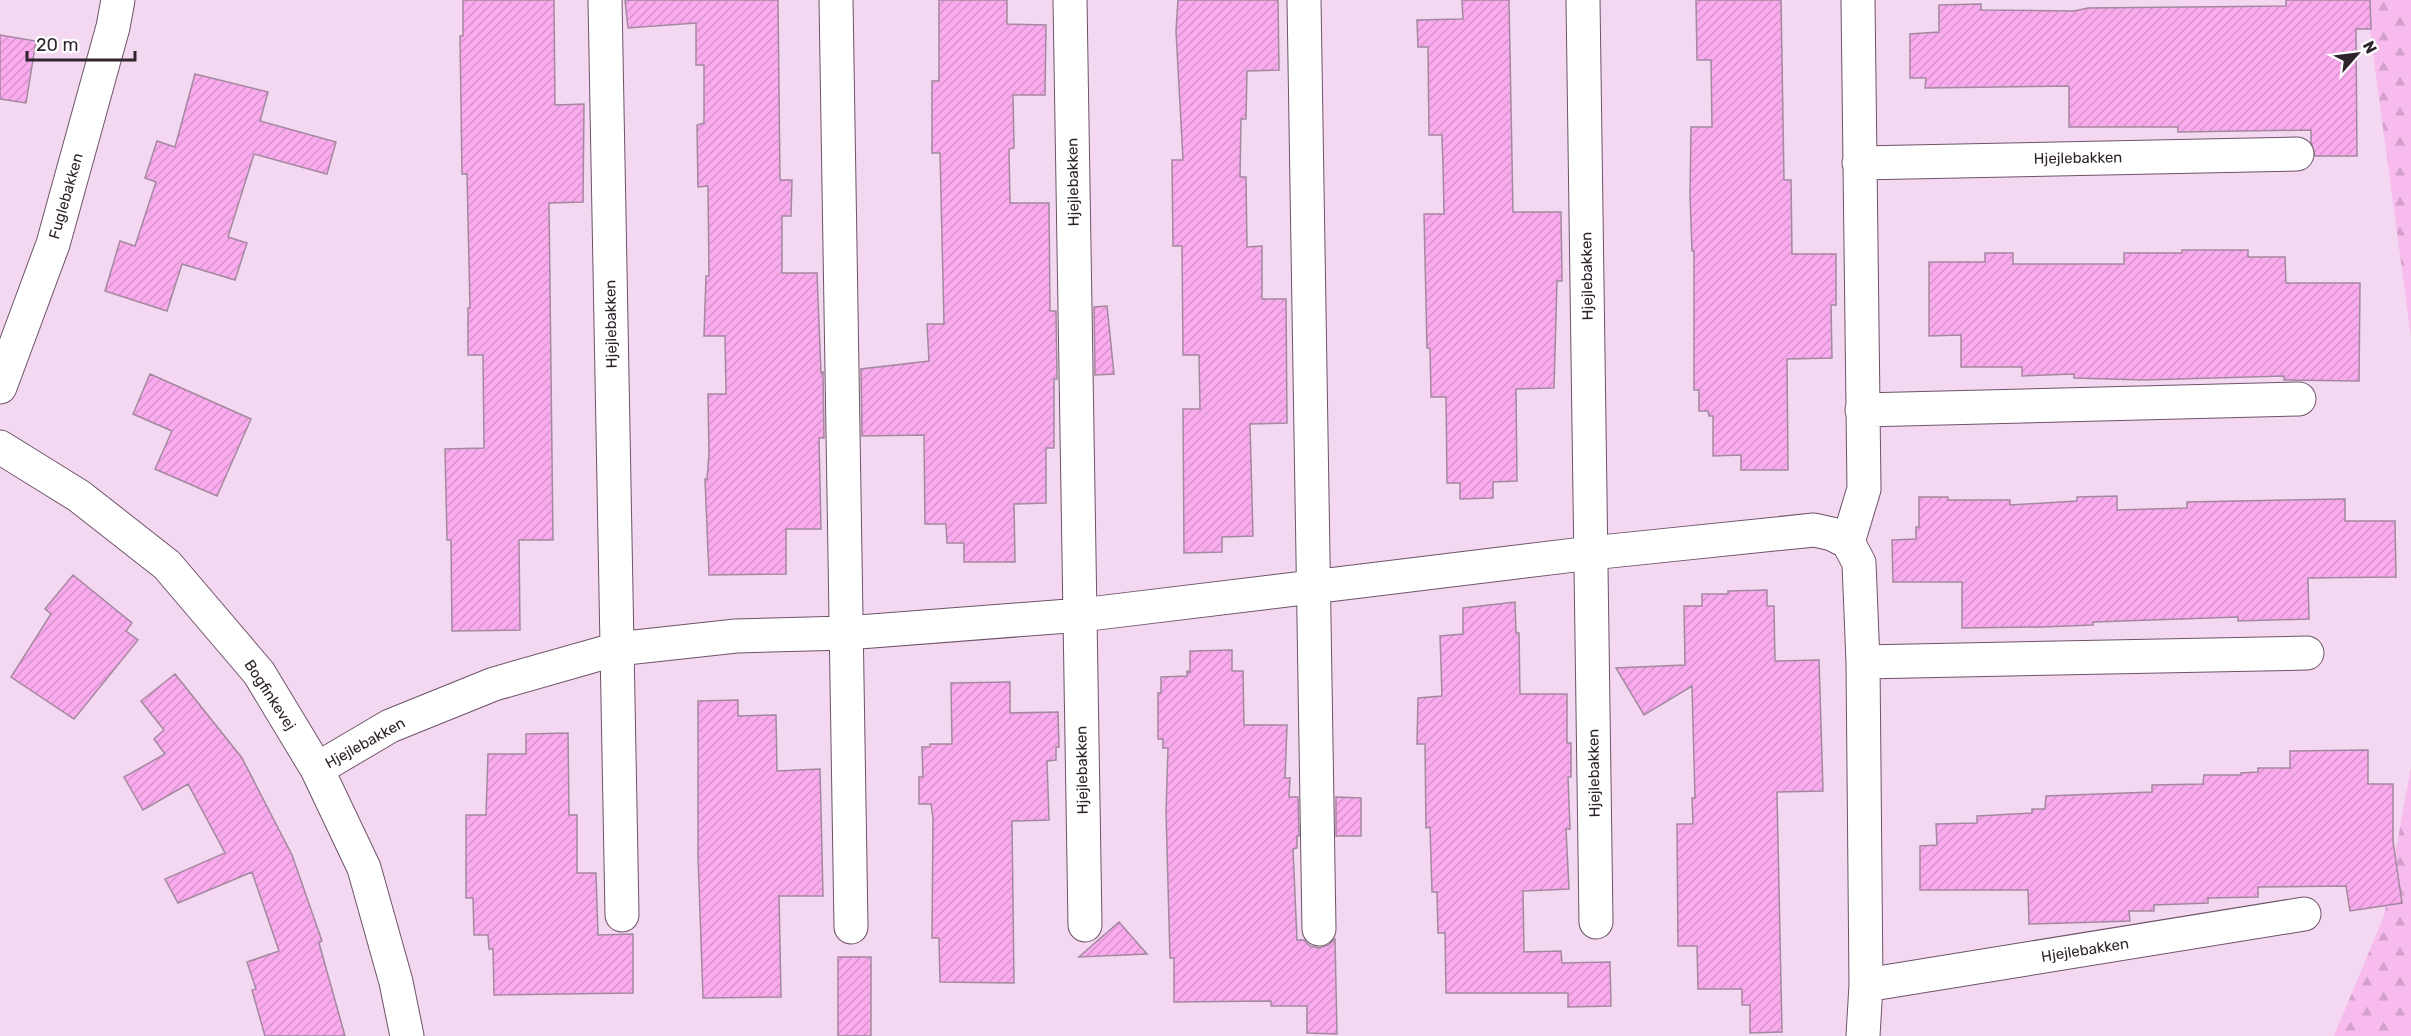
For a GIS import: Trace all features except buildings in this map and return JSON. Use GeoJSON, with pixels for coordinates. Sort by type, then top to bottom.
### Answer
{"type":"FeatureCollection","features":[{"type":"Feature","properties":{"kind":"street","name":"Fuglebakken"},"geometry":{"type":"LineString","coordinates":[[0,387],[53,244],[113,27],[118,0]]}},
{"type":"Feature","properties":{"kind":"street","name":"Hjejlebakken"},"geometry":{"type":"LineString","coordinates":[[605,0],[622,915]]}},
{"type":"Feature","properties":{"kind":"street"},"geometry":{"type":"LineString","coordinates":[[836,0],[851,927]]}},
{"type":"Feature","properties":{"kind":"street","name":"Hjejlebakken"},"geometry":{"type":"LineString","coordinates":[[1070,0],[1085,925]]}},
{"type":"Feature","properties":{"kind":"street"},"geometry":{"type":"LineString","coordinates":[[1304,0],[1319,929]]}},
{"type":"Feature","properties":{"kind":"street","name":"Hjejlebakken"},"geometry":{"type":"LineString","coordinates":[[1583,0],[1596,921]]}},
{"type":"Feature","properties":{"kind":"street"},"geometry":{"type":"LineString","coordinates":[[1858,0],[1864,489],[1848,542],[1859,563],[1863,662],[1866,985],[1863,1036]]}},
{"type":"Feature","properties":{"kind":"street","name":"Hjejlebakken"},"geometry":{"type":"LineString","coordinates":[[1859,163],[2297,154]]}},
{"type":"Feature","properties":{"kind":"street"},"geometry":{"type":"LineString","coordinates":[[1862,410],[2298,399]]}},
{"type":"Feature","properties":{"kind":"street","name":"Bogfinkevej"},"geometry":{"type":"LineString","coordinates":[[0,447],[80,496],[167,565],[259,673],[317,769],[364,868],[396,982],[407,1036]]}},
{"type":"Feature","properties":{"kind":"street","name":"Hjejlebakken"},"geometry":{"type":"LineString","coordinates":[[317,769],[390,726],[494,684],[617,649],[736,636],[846,633],[1081,615],[1591,553],[1814,530],[1832,534],[1848,542]]}},
{"type":"Feature","properties":{"kind":"street"},"geometry":{"type":"LineString","coordinates":[[1863,662],[2307,653]]}},
{"type":"Feature","properties":{"kind":"street","name":"Hjejlebakken"},"geometry":{"type":"LineString","coordinates":[[1866,985],[2304,914]]}},
{"type":"Feature","properties":{"kind":"green space"},"geometry":{"type":"Polygon","coordinates":[[[2366,0],[2411,0],[2411,337],[2366,0]]]}},
{"type":"Feature","properties":{"kind":"green space"},"geometry":{"type":"Polygon","coordinates":[[[2411,767],[2411,1036],[2334,1036],[2384,916],[2411,767]]]}}]}
